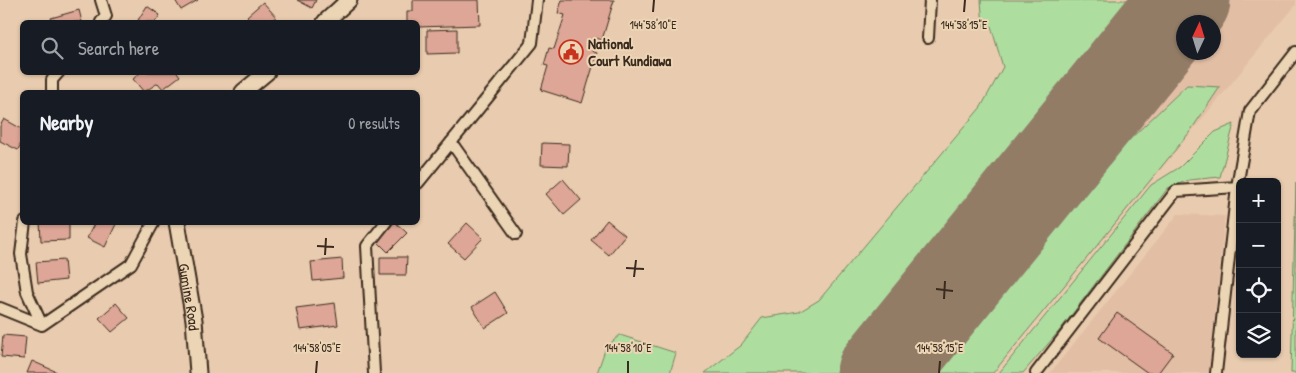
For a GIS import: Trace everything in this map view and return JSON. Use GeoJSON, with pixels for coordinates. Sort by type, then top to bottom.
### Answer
{"type":"FeatureCollection","features":[{"type":"Feature","properties":{"kind":"main road"},"geometry":{"type":"LineString","coordinates":[[327,20],[349,0]]}},
{"type":"Feature","properties":{"kind":"main road"},"geometry":{"type":"LineString","coordinates":[[246,90],[264,75]]}},
{"type":"Feature","properties":{"kind":"main road","name":"Gumine Road"},"geometry":{"type":"LineString","coordinates":[[178,225],[194,320],[199,373]]}},
{"type":"Feature","properties":{"kind":"street"},"geometry":{"type":"LineString","coordinates":[[101,0],[106,16],[103,20]]}},
{"type":"Feature","properties":{"kind":"street"},"geometry":{"type":"LineString","coordinates":[[420,181],[532,43],[537,0]]}},
{"type":"Feature","properties":{"kind":"street"},"geometry":{"type":"LineString","coordinates":[[928,38],[930,0]]}},
{"type":"Feature","properties":{"kind":"street"},"geometry":{"type":"LineString","coordinates":[[1239,178],[1250,111],[1296,52]]}},
{"type":"Feature","properties":{"kind":"street"},"geometry":{"type":"LineString","coordinates":[[52,90],[52,80],[56,75]]}},
{"type":"Feature","properties":{"kind":"street"},"geometry":{"type":"LineString","coordinates":[[451,142],[516,234]]}},
{"type":"Feature","properties":{"kind":"street"},"geometry":{"type":"LineString","coordinates":[[1036,373],[1176,191],[1236,187]]}},
{"type":"Feature","properties":{"kind":"street"},"geometry":{"type":"LineString","coordinates":[[1216,373],[1236,196]]}},
{"type":"Feature","properties":{"kind":"street"},"geometry":{"type":"LineString","coordinates":[[26,225],[21,254],[27,292],[42,325]]}},
{"type":"Feature","properties":{"kind":"street"},"geometry":{"type":"LineString","coordinates":[[42,325],[131,264],[152,225]]}},
{"type":"Feature","properties":{"kind":"street"},"geometry":{"type":"LineString","coordinates":[[374,373],[367,246],[384,225]]}},
{"type":"Feature","properties":{"kind":"street"},"geometry":{"type":"LineString","coordinates":[[0,308],[42,325]]}},
{"type":"Feature","properties":{"kind":"shaded area"},"geometry":{"type":"Polygon","coordinates":[[[1068,0],[1296,0],[1296,5],[993,373],[765,373],[1068,0]]]}},
{"type":"Feature","properties":{"kind":"shaded area"},"geometry":{"type":"Polygon","coordinates":[[[1178,214],[1225,216],[1209,373],[1050,373],[1178,214]]]}},
{"type":"Feature","properties":{"kind":"green space"},"geometry":{"type":"Polygon","coordinates":[[[981,0],[1144,0],[841,373],[705,373],[741,345],[762,318],[799,312],[819,300],[981,107],[1003,67],[991,26],[983,26],[981,0]]]}},
{"type":"Feature","properties":{"kind":"green space"},"geometry":{"type":"Polygon","coordinates":[[[1187,85],[1220,87],[1189,133],[993,373],[934,373],[979,316],[1125,144],[1187,85]]]}},
{"type":"Feature","properties":{"kind":"green space"},"geometry":{"type":"Polygon","coordinates":[[[1234,124],[1220,177],[1189,180],[1168,188],[1060,330],[1023,373],[999,373],[1151,185],[1180,167],[1215,132],[1234,124]]]}},
{"type":"Feature","properties":{"kind":"green space"},"geometry":{"type":"Polygon","coordinates":[[[1296,183],[1296,373],[1291,373],[1296,183]]]}},
{"type":"Feature","properties":{"kind":"green space"},"geometry":{"type":"Polygon","coordinates":[[[620,335],[676,353],[670,373],[597,373],[606,347],[620,335]]]}},
{"type":"Feature","properties":{"kind":"building"},"geometry":{"type":"Polygon","coordinates":[[[175,0],[198,0],[181,10],[175,0]]]}},
{"type":"Feature","properties":{"kind":"building"},"geometry":{"type":"Polygon","coordinates":[[[297,0],[316,0],[312,8],[297,0]]]}},
{"type":"Feature","properties":{"kind":"building"},"geometry":{"type":"Polygon","coordinates":[[[413,0],[479,0],[480,25],[420,27],[420,20],[407,20],[407,11],[413,11],[413,0]]]}},
{"type":"Feature","properties":{"kind":"building","name":"National Court Kundiawa"},"geometry":{"type":"Polygon","coordinates":[[[562,0],[614,0],[602,40],[596,38],[592,51],[597,53],[582,103],[541,90],[548,66],[544,65],[549,48],[554,49],[565,15],[558,13],[562,0]]]}},
{"type":"Feature","properties":{"kind":"building"},"geometry":{"type":"Polygon","coordinates":[[[263,2],[276,17],[272,20],[250,20],[247,16],[263,2]]]}},
{"type":"Feature","properties":{"kind":"building"},"geometry":{"type":"Polygon","coordinates":[[[147,6],[160,15],[156,20],[138,20],[147,6]]]}},
{"type":"Feature","properties":{"kind":"building"},"geometry":{"type":"Polygon","coordinates":[[[79,10],[82,20],[52,20],[51,18],[79,10]]]}},
{"type":"Feature","properties":{"kind":"building"},"geometry":{"type":"Polygon","coordinates":[[[457,29],[457,53],[427,54],[427,30],[457,29]]]}},
{"type":"Feature","properties":{"kind":"building"},"geometry":{"type":"Polygon","coordinates":[[[138,75],[180,76],[163,89],[158,83],[147,90],[142,90],[133,79],[138,75]]]}},
{"type":"Feature","properties":{"kind":"building"},"geometry":{"type":"Polygon","coordinates":[[[4,119],[20,128],[20,146],[18,150],[0,141],[0,126],[4,119]]]}},
{"type":"Feature","properties":{"kind":"building"},"geometry":{"type":"Polygon","coordinates":[[[542,143],[569,144],[568,166],[541,165],[542,143]]]}},
{"type":"Feature","properties":{"kind":"building"},"geometry":{"type":"Polygon","coordinates":[[[563,179],[581,200],[564,215],[546,194],[563,179]]]}},
{"type":"Feature","properties":{"kind":"building"},"geometry":{"type":"Polygon","coordinates":[[[607,220],[625,235],[609,255],[591,240],[607,220]]]}},
{"type":"Feature","properties":{"kind":"building"},"geometry":{"type":"Polygon","coordinates":[[[467,223],[483,238],[464,258],[448,244],[467,223]]]}},
{"type":"Feature","properties":{"kind":"building"},"geometry":{"type":"Polygon","coordinates":[[[40,225],[69,225],[69,240],[41,241],[40,225]]]}},
{"type":"Feature","properties":{"kind":"building"},"geometry":{"type":"Polygon","coordinates":[[[94,225],[116,225],[105,247],[87,238],[94,225]]]}},
{"type":"Feature","properties":{"kind":"building"},"geometry":{"type":"Polygon","coordinates":[[[392,225],[398,225],[407,233],[388,252],[377,241],[392,225]]]}},
{"type":"Feature","properties":{"kind":"building"},"geometry":{"type":"Polygon","coordinates":[[[380,257],[407,257],[406,275],[380,275],[380,257]]]}},
{"type":"Feature","properties":{"kind":"building"},"geometry":{"type":"Polygon","coordinates":[[[342,259],[343,278],[313,281],[311,262],[342,259]]]}},
{"type":"Feature","properties":{"kind":"building"},"geometry":{"type":"Polygon","coordinates":[[[64,260],[66,280],[38,283],[36,262],[64,260]]]}},
{"type":"Feature","properties":{"kind":"building"},"geometry":{"type":"Polygon","coordinates":[[[495,292],[508,313],[485,328],[472,307],[495,292]]]}},
{"type":"Feature","properties":{"kind":"building"},"geometry":{"type":"Polygon","coordinates":[[[116,303],[129,318],[112,332],[99,318],[116,303]]]}},
{"type":"Feature","properties":{"kind":"building"},"geometry":{"type":"Polygon","coordinates":[[[335,303],[338,325],[300,330],[296,308],[335,303]]]}},
{"type":"Feature","properties":{"kind":"building"},"geometry":{"type":"Polygon","coordinates":[[[1117,313],[1173,353],[1158,373],[1148,373],[1099,338],[1117,313]]]}},
{"type":"Feature","properties":{"kind":"building"},"geometry":{"type":"Polygon","coordinates":[[[3,335],[26,337],[24,359],[1,357],[3,335]]]}},
{"type":"Feature","properties":{"kind":"building"},"geometry":{"type":"Polygon","coordinates":[[[32,361],[57,372],[27,373],[32,361]]]}},
{"type":"Feature","properties":{"kind":"runway"},"geometry":{"type":"LineString","coordinates":[[882,373],[1185,0]]}},
{"type":"Feature","properties":{"kind":"place","name":"National Court Kundiawa"},"geometry":{"type":"Point","coordinates":[571,52]}}]}
